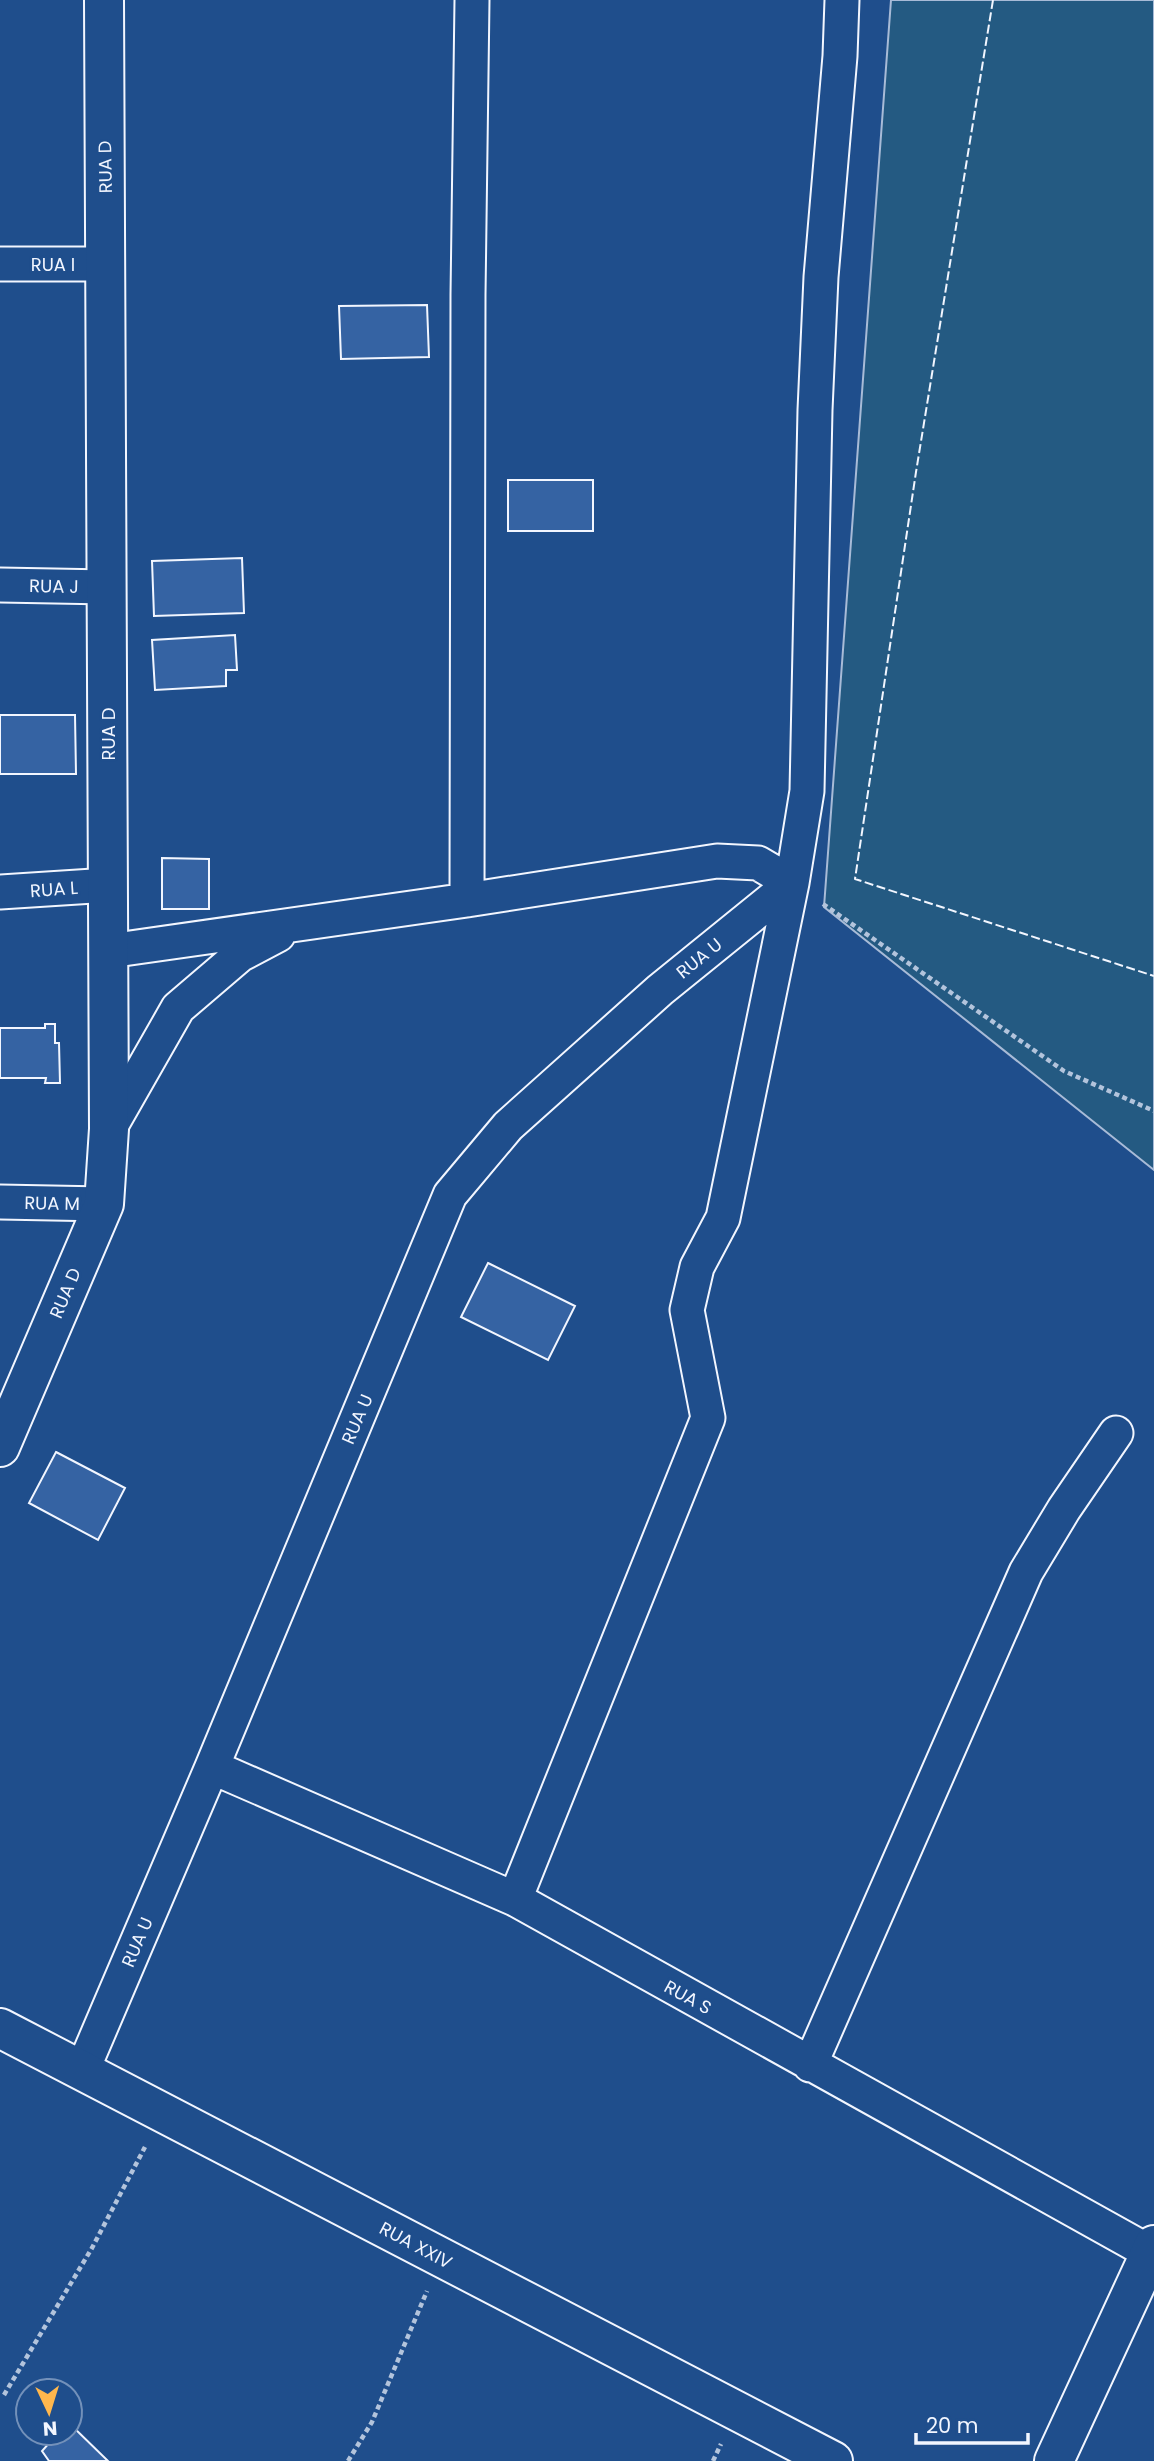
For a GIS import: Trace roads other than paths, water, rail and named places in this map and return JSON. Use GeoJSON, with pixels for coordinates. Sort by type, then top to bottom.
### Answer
{"type":"FeatureCollection","features":[{"type":"Feature","properties":{"kind":"street","name":"RUA D"},"geometry":{"type":"LineString","coordinates":[[0,1447],[104,1204],[109,1129],[109,885],[104,0]]}},
{"type":"Feature","properties":{"kind":"street"},"geometry":{"type":"LineString","coordinates":[[467,900],[468,295],[472,0]]}},
{"type":"Feature","properties":{"kind":"street"},"geometry":{"type":"LineString","coordinates":[[515,1899],[708,1418],[687,1310],[697,1267],[723,1218],[792,883],[807,791],[815,410],[821,277],[840,56],[842,0]]}},
{"type":"Feature","properties":{"kind":"street","name":"RUA I"},"geometry":{"type":"LineString","coordinates":[[0,264],[106,264]]}},
{"type":"Feature","properties":{"kind":"street","name":"RUA J"},"geometry":{"type":"LineString","coordinates":[[0,585],[108,587]]}},
{"type":"Feature","properties":{"kind":"street"},"geometry":{"type":"LineString","coordinates":[[109,951],[717,861],[758,863],[792,883]]}},
{"type":"Feature","properties":{"kind":"street","name":"RUA U"},"geometry":{"type":"LineString","coordinates":[[82,2071],[212,1767],[450,1195],[508,1126],[660,990],[792,883]]}},
{"type":"Feature","properties":{"kind":"street","name":"RUA L"},"geometry":{"type":"LineString","coordinates":[[0,892],[109,885]]}},
{"type":"Feature","properties":{"kind":"street"},"geometry":{"type":"LineString","coordinates":[[109,1129],[178,1008],[240,955],[298,924]]}},
{"type":"Feature","properties":{"kind":"street","name":"RUA M"},"geometry":{"type":"LineString","coordinates":[[0,1202],[104,1204]]}},
{"type":"Feature","properties":{"kind":"street"},"geometry":{"type":"LineString","coordinates":[[810,2065],[1026,1572],[1064,1509],[1116,1433]]}},
{"type":"Feature","properties":{"kind":"street","name":"RUA S"},"geometry":{"type":"LineString","coordinates":[[212,1767],[515,1899],[810,2065],[1152,2249]]}},
{"type":"Feature","properties":{"kind":"street","name":"RUA XXIV"},"geometry":{"type":"LineString","coordinates":[[0,2028],[833,2461]]}},
{"type":"Feature","properties":{"kind":"street"},"geometry":{"type":"LineString","coordinates":[[1054,2461],[1152,2249]]}}]}
